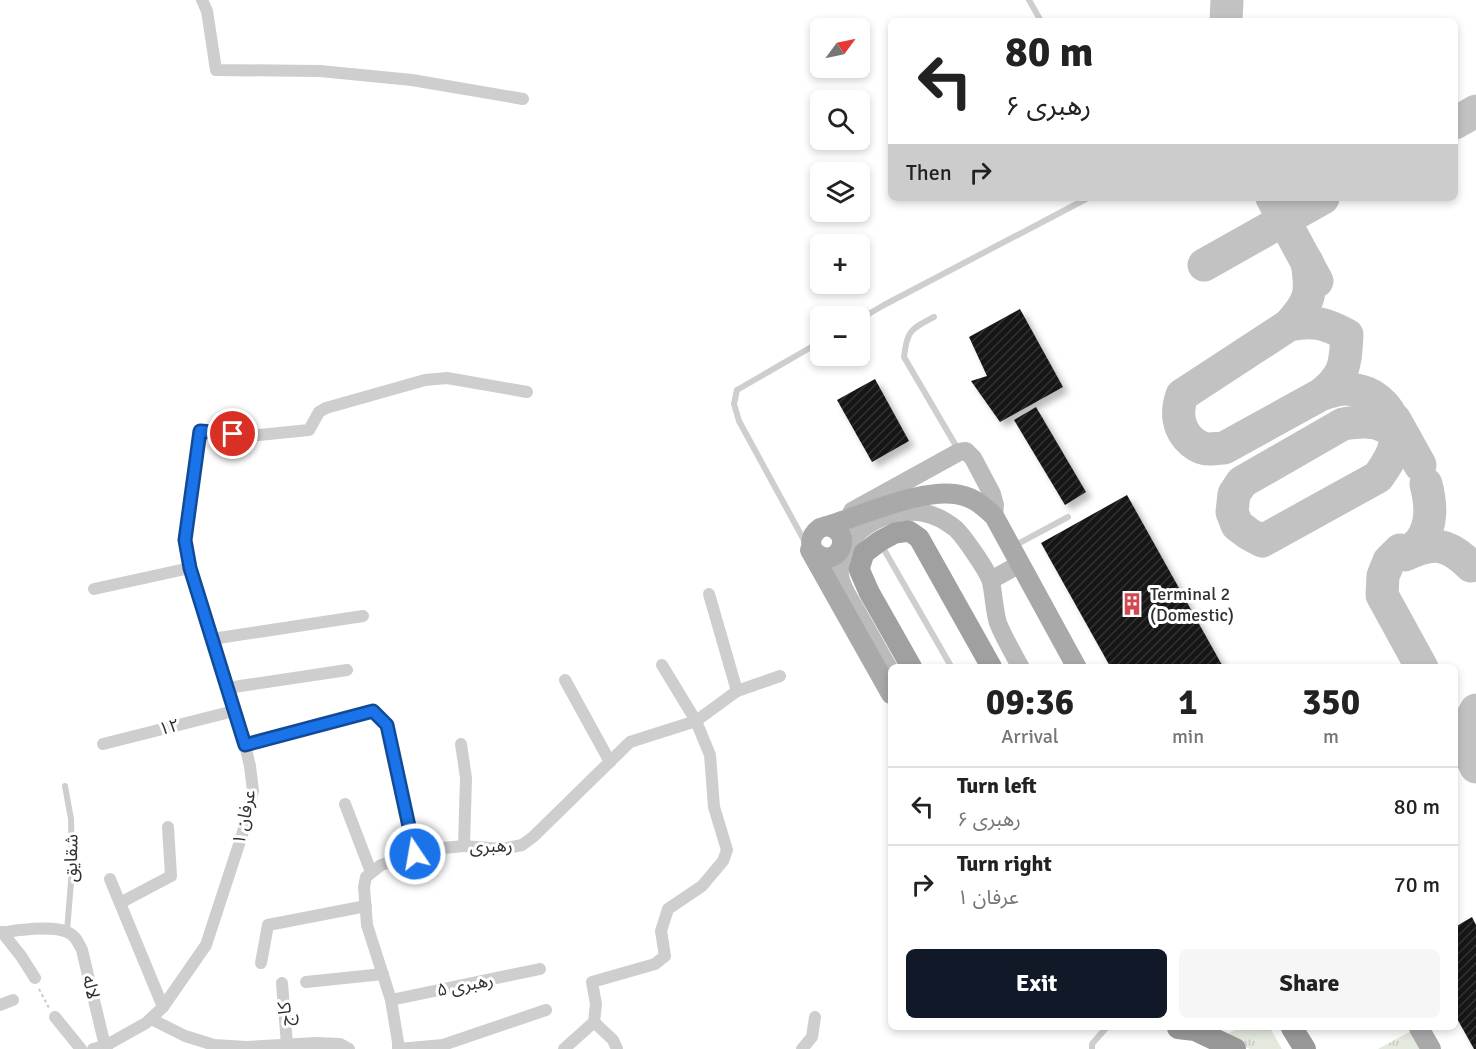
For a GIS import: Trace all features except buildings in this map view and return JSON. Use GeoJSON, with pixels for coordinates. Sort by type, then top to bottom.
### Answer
{"type":"FeatureCollection","features":[{"type":"Feature","properties":{"kind":"highway"},"geometry":{"type":"LineString","coordinates":[[910,664],[869,592],[859,569],[864,553],[895,532],[909,531],[919,537],[990,664]]}},
{"type":"Feature","properties":{"kind":"highway"},"geometry":{"type":"LineString","coordinates":[[1195,1030],[1235,1049]]}},
{"type":"Feature","properties":{"kind":"highway"},"geometry":{"type":"LineString","coordinates":[[1293,1030],[1305,1049]]}},
{"type":"Feature","properties":{"kind":"main road"},"geometry":{"type":"LineString","coordinates":[[825,526],[959,452],[966,451],[973,458],[992,494],[995,506],[994,516]]}},
{"type":"Feature","properties":{"kind":"main road"},"geometry":{"type":"LineString","coordinates":[[888,689],[811,549],[812,537],[815,531],[825,526],[922,495],[944,493],[963,495],[981,504],[994,516],[1075,664]]}},
{"type":"Feature","properties":{"kind":"main road"},"geometry":{"type":"LineString","coordinates":[[888,667],[840,578],[841,562],[848,546],[858,533],[873,521],[890,514],[908,512],[923,512],[940,518],[957,531],[974,553],[991,580],[999,623],[1019,664]]}},
{"type":"Feature","properties":{"kind":"main road"},"geometry":{"type":"LineString","coordinates":[[991,580],[1016,556]]}},
{"type":"Feature","properties":{"kind":"main road"},"geometry":{"type":"LineString","coordinates":[[1420,1030],[1431,1049]]}},
{"type":"Feature","properties":{"kind":"street"},"geometry":{"type":"LineString","coordinates":[[202,0],[207,12],[216,70],[320,71],[412,80],[523,99]]}},
{"type":"Feature","properties":{"kind":"street","name":"عرفان ۱"},"geometry":{"type":"LineString","coordinates":[[102,1048],[151,1019],[163,1007],[206,945],[254,791],[245,745],[190,568],[185,540],[200,431],[250,436],[309,430],[319,412],[326,408],[425,380],[447,378],[527,392]]}},
{"type":"Feature","properties":{"kind":"street"},"geometry":{"type":"LineString","coordinates":[[94,589],[190,568]]}},
{"type":"Feature","properties":{"kind":"street"},"geometry":{"type":"LineString","coordinates":[[709,594],[737,691]]}},
{"type":"Feature","properties":{"kind":"street"},"geometry":{"type":"LineString","coordinates":[[212,639],[363,616]]}},
{"type":"Feature","properties":{"kind":"street"},"geometry":{"type":"LineString","coordinates":[[564,1049],[594,1022],[596,1004],[592,982],[656,964],[665,956],[661,931],[668,909],[702,886],[723,861],[727,850],[714,807],[710,755],[696,721],[662,665]]}},
{"type":"Feature","properties":{"kind":"street"},"geometry":{"type":"LineString","coordinates":[[227,688],[348,670]]}},
{"type":"Feature","properties":{"kind":"street","name":"رهبری"},"geometry":{"type":"LineString","coordinates":[[371,872],[381,865],[433,849],[464,846],[502,849],[522,844],[533,837],[630,742],[696,721],[737,691],[780,676]]}},
{"type":"Feature","properties":{"kind":"street"},"geometry":{"type":"LineString","coordinates":[[565,680],[610,762]]}},
{"type":"Feature","properties":{"kind":"street","name":"۱۲"},"geometry":{"type":"LineString","coordinates":[[103,744],[234,711]]}},
{"type":"Feature","properties":{"kind":"street"},"geometry":{"type":"LineString","coordinates":[[245,745],[373,711],[387,725],[415,854]]}},
{"type":"Feature","properties":{"kind":"street"},"geometry":{"type":"LineString","coordinates":[[461,744],[466,778],[464,846]]}},
{"type":"Feature","properties":{"kind":"street"},"geometry":{"type":"LineString","coordinates":[[345,804],[371,872],[366,877],[364,887],[367,925],[391,1000],[398,1049],[443,1045],[546,1010]]}},
{"type":"Feature","properties":{"kind":"street"},"geometry":{"type":"LineString","coordinates":[[120,903],[171,876],[168,827]]}},
{"type":"Feature","properties":{"kind":"street"},"geometry":{"type":"LineString","coordinates":[[110,879],[163,1007]]}},
{"type":"Feature","properties":{"kind":"street"},"geometry":{"type":"LineString","coordinates":[[261,963],[268,925],[366,906]]}},
{"type":"Feature","properties":{"kind":"street"},"geometry":{"type":"LineString","coordinates":[[1,931],[58,928],[68,932]]}},
{"type":"Feature","properties":{"kind":"street"},"geometry":{"type":"LineString","coordinates":[[1,931],[35,978]]}},
{"type":"Feature","properties":{"kind":"street","name":"لاله"},"geometry":{"type":"LineString","coordinates":[[68,932],[77,939],[82,950],[102,1048]]}},
{"type":"Feature","properties":{"kind":"street","name":"رهبری ۵"},"geometry":{"type":"LineString","coordinates":[[391,1000],[540,969]]}},
{"type":"Feature","properties":{"kind":"street"},"geometry":{"type":"LineString","coordinates":[[306,982],[383,974]]}},
{"type":"Feature","properties":{"kind":"street","name":"کاج"},"geometry":{"type":"LineString","coordinates":[[282,983],[287,1044]]}},
{"type":"Feature","properties":{"kind":"street"},"geometry":{"type":"LineString","coordinates":[[0,1005],[13,1000]]}},
{"type":"Feature","properties":{"kind":"street"},"geometry":{"type":"LineString","coordinates":[[55,1017],[81,1049]]}},
{"type":"Feature","properties":{"kind":"street"},"geometry":{"type":"LineString","coordinates":[[807,1047],[812,1037],[815,1017]]}},
{"type":"Feature","properties":{"kind":"street"},"geometry":{"type":"LineString","coordinates":[[151,1019],[214,1047],[316,1042],[340,1044],[349,1049]]}},
{"type":"Feature","properties":{"kind":"street"},"geometry":{"type":"LineString","coordinates":[[594,1022],[613,1040],[617,1049]]}},
{"type":"Feature","properties":{"kind":"lane"},"geometry":{"type":"LineString","coordinates":[[1029,0],[1039,18]]}},
{"type":"Feature","properties":{"kind":"lane"},"geometry":{"type":"LineString","coordinates":[[870,313],[1082,201]]}},
{"type":"Feature","properties":{"kind":"lane"},"geometry":{"type":"LineString","coordinates":[[934,317],[913,328],[905,340],[904,357],[959,452]]}},
{"type":"Feature","properties":{"kind":"lane"},"geometry":{"type":"LineString","coordinates":[[810,348],[737,390],[734,404],[739,421],[811,549]]}},
{"type":"Feature","properties":{"kind":"lane"},"geometry":{"type":"LineString","coordinates":[[1016,556],[1068,516]]}},
{"type":"Feature","properties":{"kind":"lane"},"geometry":{"type":"LineString","coordinates":[[880,541],[950,664]]}},
{"type":"Feature","properties":{"kind":"lane","name":"شقایق"},"geometry":{"type":"LineString","coordinates":[[65,786],[71,819],[72,870],[68,932]]}},
{"type":"Feature","properties":{"kind":"lane"},"geometry":{"type":"LineString","coordinates":[[1092,1049],[1092,1044],[1104,1030]]}},
{"type":"Feature","properties":{"kind":"path"},"geometry":{"type":"LineString","coordinates":[[35,978],[47,1006],[55,1017]]}},
{"type":"Feature","properties":{"kind":"green space"},"geometry":{"type":"Polygon","coordinates":[[[1236,1030],[1271,1030],[1282,1049],[1250,1049],[1219,1037],[1236,1030]]]}},
{"type":"Feature","properties":{"kind":"green space"},"geometry":{"type":"Polygon","coordinates":[[[1411,1031],[1420,1049],[1378,1049],[1411,1031]]]}},
{"type":"Feature","properties":{"kind":"taxiway"},"geometry":{"type":"LineString","coordinates":[[1226,18],[1227,0]]}},
{"type":"Feature","properties":{"kind":"taxiway"},"geometry":{"type":"LineString","coordinates":[[1458,121],[1476,111]]}},
{"type":"Feature","properties":{"kind":"taxiway"},"geometry":{"type":"LineString","coordinates":[[1274,201],[1317,281]]}},
{"type":"Feature","properties":{"kind":"taxiway"},"geometry":{"type":"LineString","coordinates":[[1204,265],[1318,201]]}},
{"type":"Feature","properties":{"kind":"taxiway"},"geometry":{"type":"LineString","coordinates":[[1289,325],[1319,324],[1347,335],[1345,361],[1336,380],[1322,394],[1224,448],[1207,449],[1192,442],[1183,432],[1179,420],[1182,395],[1289,325],[1306,303],[1309,289],[1307,262]]}},
{"type":"Feature","properties":{"kind":"taxiway"},"geometry":{"type":"LineString","coordinates":[[1322,394],[1342,389],[1356,390],[1366,393],[1383,404],[1393,422],[1395,432],[1395,444],[1391,457],[1378,477],[1262,541],[1249,534],[1237,525],[1232,512],[1234,494],[1242,482],[1343,424],[1376,423],[1390,429],[1398,434],[1406,440]]}},
{"type":"Feature","properties":{"kind":"taxiway"},"geometry":{"type":"LineString","coordinates":[[1395,420],[1420,465]]}},
{"type":"Feature","properties":{"kind":"taxiway"},"geometry":{"type":"LineString","coordinates":[[1426,484],[1430,506],[1427,528],[1420,542],[1405,555],[1424,548],[1440,547],[1455,553],[1471,566]]}},
{"type":"Feature","properties":{"kind":"taxiway"},"geometry":{"type":"LineString","coordinates":[[1400,550],[1389,561],[1383,576],[1382,595],[1420,664]]}},
{"type":"Feature","properties":{"kind":"taxiway"},"geometry":{"type":"LineString","coordinates":[[1476,710],[1468,725],[1466,738],[1476,767]]}},
{"type":"Feature","properties":{"kind":"place","name":"Terminal 2 (Domestic)"},"geometry":{"type":"Point","coordinates":[1132,604]}},
{"type":"Feature","properties":{"kind":"route"},"geometry":{"type":"LineString","coordinates":[[233,434],[200,431],[185,540],[190,568],[245,745],[373,711],[387,725],[415,854]]}}]}
